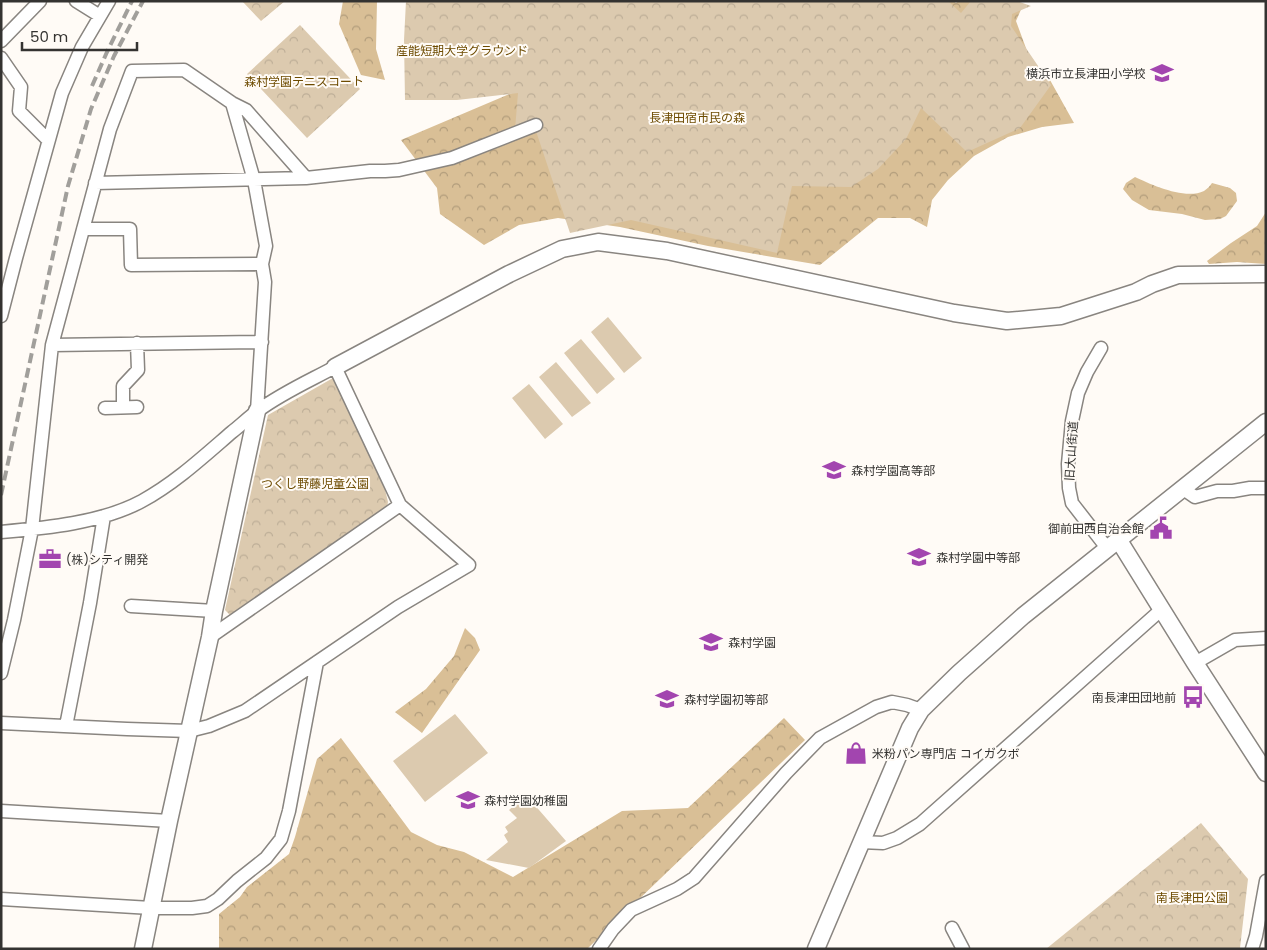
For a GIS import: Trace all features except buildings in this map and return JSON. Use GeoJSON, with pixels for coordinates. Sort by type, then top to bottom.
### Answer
{"type":"FeatureCollection","features":[{"type":"Feature","properties":{"kind":"street"},"geometry":{"type":"LineString","coordinates":[[1,41],[40,1]]}},
{"type":"Feature","properties":{"kind":"street"},"geometry":{"type":"LineString","coordinates":[[76,1],[100,16]]}},
{"type":"Feature","properties":{"kind":"street"},"geometry":{"type":"LineString","coordinates":[[1,316],[62,93],[82,46],[109,1]]}},
{"type":"Feature","properties":{"kind":"street"},"geometry":{"type":"LineString","coordinates":[[1,58],[20,87],[19,111],[48,140]]}},
{"type":"Feature","properties":{"kind":"street"},"geometry":{"type":"LineString","coordinates":[[1,673],[14,620],[32,529],[52,345],[110,129],[132,71],[184,70],[232,103],[246,110],[306,178]]}},
{"type":"Feature","properties":{"kind":"street"},"geometry":{"type":"LineString","coordinates":[[143,949],[257,411],[265,282],[262,264],[266,246],[254,180],[232,103]]}},
{"type":"Feature","properties":{"kind":"street"},"geometry":{"type":"LineString","coordinates":[[95,183],[306,178],[385,171],[452,158],[536,125]]}},
{"type":"Feature","properties":{"kind":"street"},"geometry":{"type":"LineString","coordinates":[[83,229],[130,228],[131,265],[262,264]]}},
{"type":"Feature","properties":{"kind":"street"},"geometry":{"type":"LineString","coordinates":[[1,532],[62,525],[104,516],[141,502],[187,471],[257,411],[280,396],[509,274],[562,248],[598,242],[667,251],[954,313],[1007,321],[1061,316],[1136,292],[1178,275],[1266,274]]}},
{"type":"Feature","properties":{"kind":"street"},"geometry":{"type":"LineString","coordinates":[[52,345],[262,342]]}},
{"type":"Feature","properties":{"kind":"street"},"geometry":{"type":"LineString","coordinates":[[123,407],[123,386],[138,370],[138,343]]}},
{"type":"Feature","properties":{"kind":"street","name":"旧大山街道"},"geometry":{"type":"LineString","coordinates":[[1101,348],[1087,372],[1078,393],[1072,421],[1068,472],[1072,502],[1113,544]]}},
{"type":"Feature","properties":{"kind":"street"},"geometry":{"type":"LineString","coordinates":[[1,723],[189,731],[215,723],[245,711],[398,607],[469,565],[400,505],[335,367]]}},
{"type":"Feature","properties":{"kind":"street"},"geometry":{"type":"LineString","coordinates":[[105,408],[137,407]]}},
{"type":"Feature","properties":{"kind":"street"},"geometry":{"type":"LineString","coordinates":[[816,949],[910,728],[921,710],[1022,616],[1266,422]]}},
{"type":"Feature","properties":{"kind":"street"},"geometry":{"type":"LineString","coordinates":[[1182,488],[1195,497],[1217,491],[1266,488]]}},
{"type":"Feature","properties":{"kind":"street"},"geometry":{"type":"LineString","coordinates":[[210,637],[400,505]]}},
{"type":"Feature","properties":{"kind":"street"},"geometry":{"type":"LineString","coordinates":[[66,726],[90,603],[104,516]]}},
{"type":"Feature","properties":{"kind":"street"},"geometry":{"type":"LineString","coordinates":[[1113,544],[1162,609],[1195,663],[1261,754],[1266,773]]}},
{"type":"Feature","properties":{"kind":"street"},"geometry":{"type":"LineString","coordinates":[[131,606],[214,611]]}},
{"type":"Feature","properties":{"kind":"street"},"geometry":{"type":"LineString","coordinates":[[861,842],[883,843],[897,838],[920,824],[1162,609]]}},
{"type":"Feature","properties":{"kind":"street"},"geometry":{"type":"LineString","coordinates":[[1195,663],[1235,640],[1266,638]]}},
{"type":"Feature","properties":{"kind":"street"},"geometry":{"type":"LineString","coordinates":[[1,899],[151,908],[192,908],[207,906],[218,899],[266,858],[281,838],[289,811],[317,662]]}},
{"type":"Feature","properties":{"kind":"street"},"geometry":{"type":"LineString","coordinates":[[599,949],[613,929],[631,910],[677,889],[694,878],[786,773],[820,738],[876,706],[892,702],[921,710]]}},
{"type":"Feature","properties":{"kind":"street"},"geometry":{"type":"LineString","coordinates":[[1,812],[169,821]]}},
{"type":"Feature","properties":{"kind":"street"},"geometry":{"type":"LineString","coordinates":[[1252,949],[1262,930],[1266,881]]}},
{"type":"Feature","properties":{"kind":"street"},"geometry":{"type":"LineString","coordinates":[[952,928],[963,949]]}},
{"type":"Feature","properties":{"kind":"green space"},"geometry":{"type":"Polygon","coordinates":[[[242,1],[285,1],[261,21],[242,1]]]}},
{"type":"Feature","properties":{"kind":"green space"},"geometry":{"type":"Polygon","coordinates":[[[343,1],[377,1],[376,49],[385,80],[361,75],[339,24],[343,1]]]}},
{"type":"Feature","properties":{"kind":"green space","name":"長津田宿市民の森"},"geometry":{"type":"Polygon","coordinates":[[[406,1],[948,1],[961,13],[971,1],[1017,1],[1031,6],[1012,14],[1011,26],[1051,85],[1020,128],[967,152],[921,108],[906,139],[878,169],[851,187],[792,186],[777,253],[631,220],[570,233],[532,119],[515,130],[518,93],[457,100],[405,100],[404,40],[406,1]]]}},
{"type":"Feature","properties":{"kind":"green space","name":"長津田宿市民の森"},"geometry":{"type":"Polygon","coordinates":[[[509,1],[954,1],[956,3],[958,1],[1010,1],[1023,5],[1016,21],[1030,59],[1050,80],[1074,123],[1042,127],[1008,137],[974,156],[948,180],[932,200],[927,227],[910,218],[878,218],[820,265],[708,246],[620,227],[558,218],[519,225],[484,245],[440,214],[437,188],[401,140],[512,93],[509,1]]]}},
{"type":"Feature","properties":{"kind":"green space","name":"森村学園テニスコート"},"geometry":{"type":"Polygon","coordinates":[[[300,25],[360,89],[307,138],[247,74],[300,25]]]}},
{"type":"Feature","properties":{"kind":"green space"},"geometry":{"type":"Polygon","coordinates":[[[1135,177],[1178,193],[1188,194],[1204,191],[1212,183],[1230,188],[1236,193],[1237,201],[1226,216],[1220,219],[1205,220],[1182,214],[1149,210],[1132,200],[1123,189],[1126,183],[1135,177]]]}},
{"type":"Feature","properties":{"kind":"green space"},"geometry":{"type":"Polygon","coordinates":[[[1266,212],[1266,264],[1237,262],[1209,264],[1207,261],[1257,226],[1266,212]]]}},
{"type":"Feature","properties":{"kind":"green space"},"geometry":{"type":"Polygon","coordinates":[[[608,317],[642,358],[624,373],[591,332],[608,317]]]}},
{"type":"Feature","properties":{"kind":"green space"},"geometry":{"type":"Polygon","coordinates":[[[581,339],[615,379],[597,394],[564,353],[581,339]]]}},
{"type":"Feature","properties":{"kind":"green space"},"geometry":{"type":"Polygon","coordinates":[[[556,362],[591,403],[572,417],[539,377],[556,362]]]}},
{"type":"Feature","properties":{"kind":"green space","name":"つくし野藤児童公園"},"geometry":{"type":"Polygon","coordinates":[[[333,378],[383,481],[388,502],[387,507],[231,616],[225,610],[268,415],[333,378]]]}},
{"type":"Feature","properties":{"kind":"green space"},"geometry":{"type":"Polygon","coordinates":[[[529,384],[563,424],[545,439],[512,398],[529,384]]]}},
{"type":"Feature","properties":{"kind":"green space"},"geometry":{"type":"Polygon","coordinates":[[[465,628],[475,638],[480,650],[422,733],[395,712],[426,689],[454,656],[465,628]]]}},
{"type":"Feature","properties":{"kind":"green space"},"geometry":{"type":"Polygon","coordinates":[[[455,714],[488,753],[425,802],[393,761],[455,714]]]}},
{"type":"Feature","properties":{"kind":"green space"},"geometry":{"type":"Polygon","coordinates":[[[784,718],[805,740],[587,949],[219,949],[219,914],[240,897],[247,887],[289,854],[317,759],[341,738],[411,832],[437,845],[464,852],[513,877],[622,811],[688,808],[784,718]]]}},
{"type":"Feature","properties":{"kind":"green space"},"geometry":{"type":"Polygon","coordinates":[[[526,795],[566,841],[529,868],[486,860],[508,842],[504,835],[508,832],[505,827],[517,818],[509,810],[526,795]]]}},
{"type":"Feature","properties":{"kind":"green space","name":"南長津田公園"},"geometry":{"type":"Polygon","coordinates":[[[1201,823],[1248,879],[1240,948],[1046,949],[1201,823]]]}},
{"type":"Feature","properties":{"kind":"railway"},"geometry":{"type":"LineString","coordinates":[[92,86],[132,1]]}},
{"type":"Feature","properties":{"kind":"railway"},"geometry":{"type":"LineString","coordinates":[[1,495],[68,186],[91,109],[114,56],[143,1]]}},
{"type":"Feature","properties":{"kind":"place","name":"横浜市立長津田小学校"},"geometry":{"type":"Point","coordinates":[1162,73]}},
{"type":"Feature","properties":{"kind":"place","name":"森村学園高等部"},"geometry":{"type":"Point","coordinates":[834,470]}},
{"type":"Feature","properties":{"kind":"place","name":"御前田西自治会館"},"geometry":{"type":"Point","coordinates":[1161,528]}},
{"type":"Feature","properties":{"kind":"place","name":"森村学園中等部"},"geometry":{"type":"Point","coordinates":[919,557]}},
{"type":"Feature","properties":{"kind":"place","name":"(株)シティ開発"},"geometry":{"type":"Point","coordinates":[50,559]}},
{"type":"Feature","properties":{"kind":"place","name":"森村学園"},"geometry":{"type":"Point","coordinates":[711,642]}},
{"type":"Feature","properties":{"kind":"place","name":"南長津田団地前"},"geometry":{"type":"Point","coordinates":[1193,697]}},
{"type":"Feature","properties":{"kind":"place","name":"森村学園初等部"},"geometry":{"type":"Point","coordinates":[667,699]}},
{"type":"Feature","properties":{"kind":"place","name":"米粉パン専門店 コイガクボ"},"geometry":{"type":"Point","coordinates":[856,753]}},
{"type":"Feature","properties":{"kind":"place","name":"森村学園幼稚園"},"geometry":{"type":"Point","coordinates":[468,800]}},
{"type":"Feature","properties":{"kind":"park label","name":"産能短期大学グラウンド"},"geometry":{"type":"Point","coordinates":[462,50]}}]}
